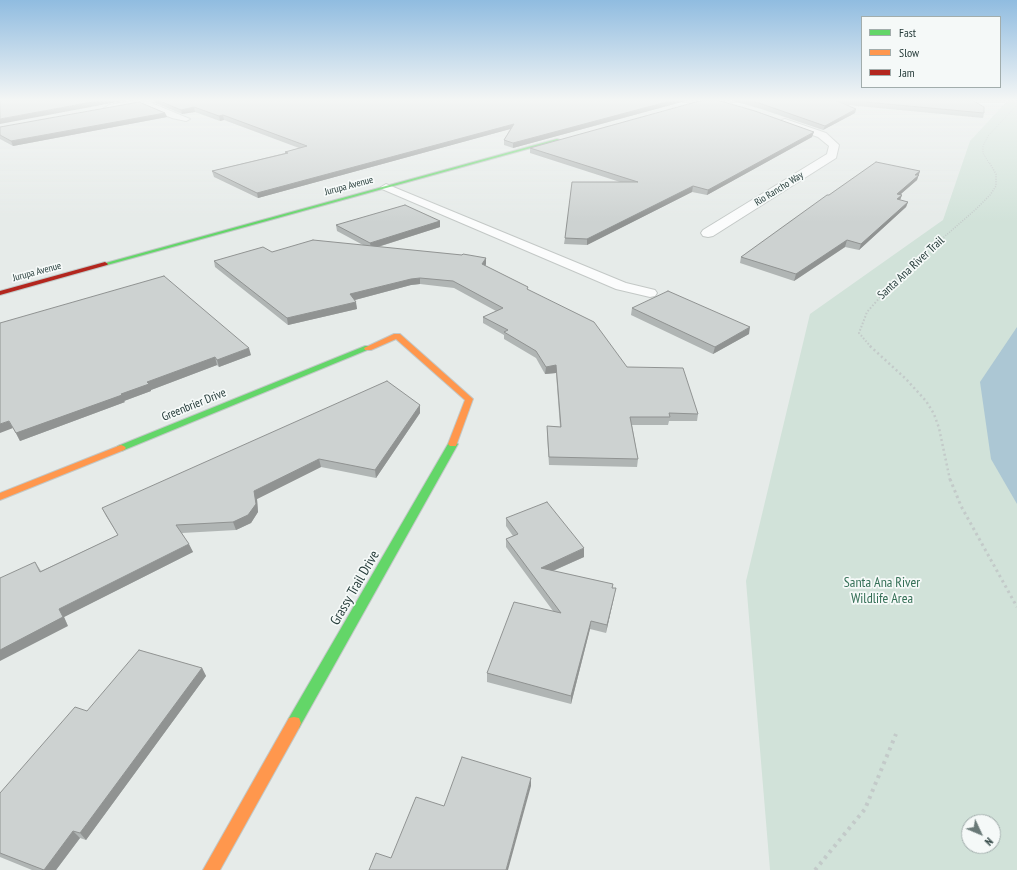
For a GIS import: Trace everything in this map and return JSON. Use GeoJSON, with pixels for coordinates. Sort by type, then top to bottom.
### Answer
{"type":"FeatureCollection","features":[{"type":"Feature","properties":{"kind":"main road","name":"Jurupa Avenue"},"geometry":{"type":"LineString","coordinates":[[0,293],[555,141]]}},
{"type":"Feature","properties":{"kind":"main road","name":"Greenbrier Drive"},"geometry":{"type":"LineString","coordinates":[[0,497],[397,336]]}},
{"type":"Feature","properties":{"kind":"main road","name":"Grassy Trail Drive"},"geometry":{"type":"LineString","coordinates":[[211,870],[456,438],[469,399],[397,336]]}},
{"type":"Feature","properties":{"kind":"street","name":"Rio Rancho Way"},"geometry":{"type":"LineString","coordinates":[[708,233],[832,156],[834,145],[829,141]]}},
{"type":"Feature","properties":{"kind":"lane"},"geometry":{"type":"LineString","coordinates":[[386,187],[621,286],[650,294]]}},
{"type":"Feature","properties":{"kind":"path","name":"Santa Ana River Trail"},"geometry":{"type":"LineString","coordinates":[[986,141],[983,146],[983,153],[996,174],[998,180],[996,186],[990,195],[975,210],[898,276],[879,296],[867,312],[859,333],[866,343],[906,379],[930,407],[939,428],[948,475],[961,506],[1017,608]]}},
{"type":"Feature","properties":{"kind":"path"},"geometry":{"type":"LineString","coordinates":[[815,870],[865,809],[896,734]]}},
{"type":"Feature","properties":{"kind":"green space","name":"Santa Ana River Wildlife Area"},"geometry":{"type":"Polygon","coordinates":[[[970,141],[1017,141],[1017,870],[770,870],[746,581],[810,314],[943,220],[970,141]]]}},
{"type":"Feature","properties":{"kind":"water"},"geometry":{"type":"Polygon","coordinates":[[[1017,327],[1017,504],[991,459],[980,382],[1017,327]]]}},
{"type":"Feature","properties":{"kind":"building"},"geometry":{"type":"Polygon","coordinates":[[[292,141],[452,141],[257,193],[212,171],[288,153],[285,152],[307,146],[292,141]]]}},
{"type":"Feature","properties":{"kind":"building"},"geometry":{"type":"Polygon","coordinates":[[[506,141],[522,141],[513,143],[506,141]]]}},
{"type":"Feature","properties":{"kind":"building"},"geometry":{"type":"Polygon","coordinates":[[[557,141],[798,141],[708,190],[693,186],[587,239],[565,238],[572,182],[638,182],[530,148],[557,141]]]}},
{"type":"Feature","properties":{"kind":"building"},"geometry":{"type":"Polygon","coordinates":[[[876,162],[920,171],[915,175],[919,175],[897,194],[902,195],[897,199],[908,202],[861,244],[847,240],[796,274],[741,257],[827,195],[876,162]]]}},
{"type":"Feature","properties":{"kind":"building"},"geometry":{"type":"Polygon","coordinates":[[[405,205],[440,221],[370,243],[336,225],[405,205]]]}},
{"type":"Feature","properties":{"kind":"building"},"geometry":{"type":"Polygon","coordinates":[[[313,240],[463,254],[486,258],[482,264],[528,287],[527,289],[594,322],[627,367],[683,368],[698,414],[669,413],[670,417],[630,417],[638,459],[549,457],[547,426],[561,427],[556,365],[546,367],[536,351],[504,332],[508,330],[483,317],[503,308],[453,281],[420,278],[350,294],[356,302],[287,318],[214,261],[263,247],[272,252],[313,240]]]}},
{"type":"Feature","properties":{"kind":"building"},"geometry":{"type":"Polygon","coordinates":[[[164,276],[249,348],[217,360],[215,357],[147,382],[149,384],[121,394],[122,395],[16,433],[9,421],[0,424],[0,323],[164,276]]]}},
{"type":"Feature","properties":{"kind":"building"},"geometry":{"type":"Polygon","coordinates":[[[668,291],[750,327],[715,347],[632,308],[668,291]]]}},
{"type":"Feature","properties":{"kind":"building"},"geometry":{"type":"Polygon","coordinates":[[[387,381],[420,405],[375,470],[319,459],[254,491],[256,504],[248,515],[233,522],[176,525],[189,544],[59,609],[63,617],[0,650],[0,578],[35,562],[40,572],[118,535],[102,508],[387,381]]]}},
{"type":"Feature","properties":{"kind":"building"},"geometry":{"type":"Polygon","coordinates":[[[547,502],[584,548],[541,568],[613,584],[612,588],[616,588],[607,625],[591,621],[571,696],[487,673],[514,602],[561,613],[506,539],[518,534],[506,518],[547,502]]]}},
{"type":"Feature","properties":{"kind":"building"},"geometry":{"type":"Polygon","coordinates":[[[139,650],[202,668],[80,833],[73,831],[44,870],[0,853],[0,793],[75,707],[87,711],[139,650]]]}},
{"type":"Feature","properties":{"kind":"building"},"geometry":{"type":"Polygon","coordinates":[[[462,757],[531,778],[506,870],[369,870],[376,853],[391,858],[416,797],[444,806],[462,757]]]}},
{"type":"Feature","properties":{"kind":"traffic: fast"},"geometry":{"type":"LineString","coordinates":[[105,264],[556,141]]}},
{"type":"Feature","properties":{"kind":"traffic: fast"},"geometry":{"type":"LineString","coordinates":[[121,448],[368,348]]}},
{"type":"Feature","properties":{"kind":"traffic: fast"},"geometry":{"type":"LineString","coordinates":[[294,723],[453,444]]}},
{"type":"Feature","properties":{"kind":"traffic: slow"},"geometry":{"type":"LineString","coordinates":[[368,348],[397,336],[469,399],[453,444]]}},
{"type":"Feature","properties":{"kind":"traffic: slow"},"geometry":{"type":"LineString","coordinates":[[0,497],[121,448]]}},
{"type":"Feature","properties":{"kind":"traffic: slow"},"geometry":{"type":"LineString","coordinates":[[211,870],[294,723]]}},
{"type":"Feature","properties":{"kind":"traffic: jam"},"geometry":{"type":"LineString","coordinates":[[0,293],[105,264]]}}]}
